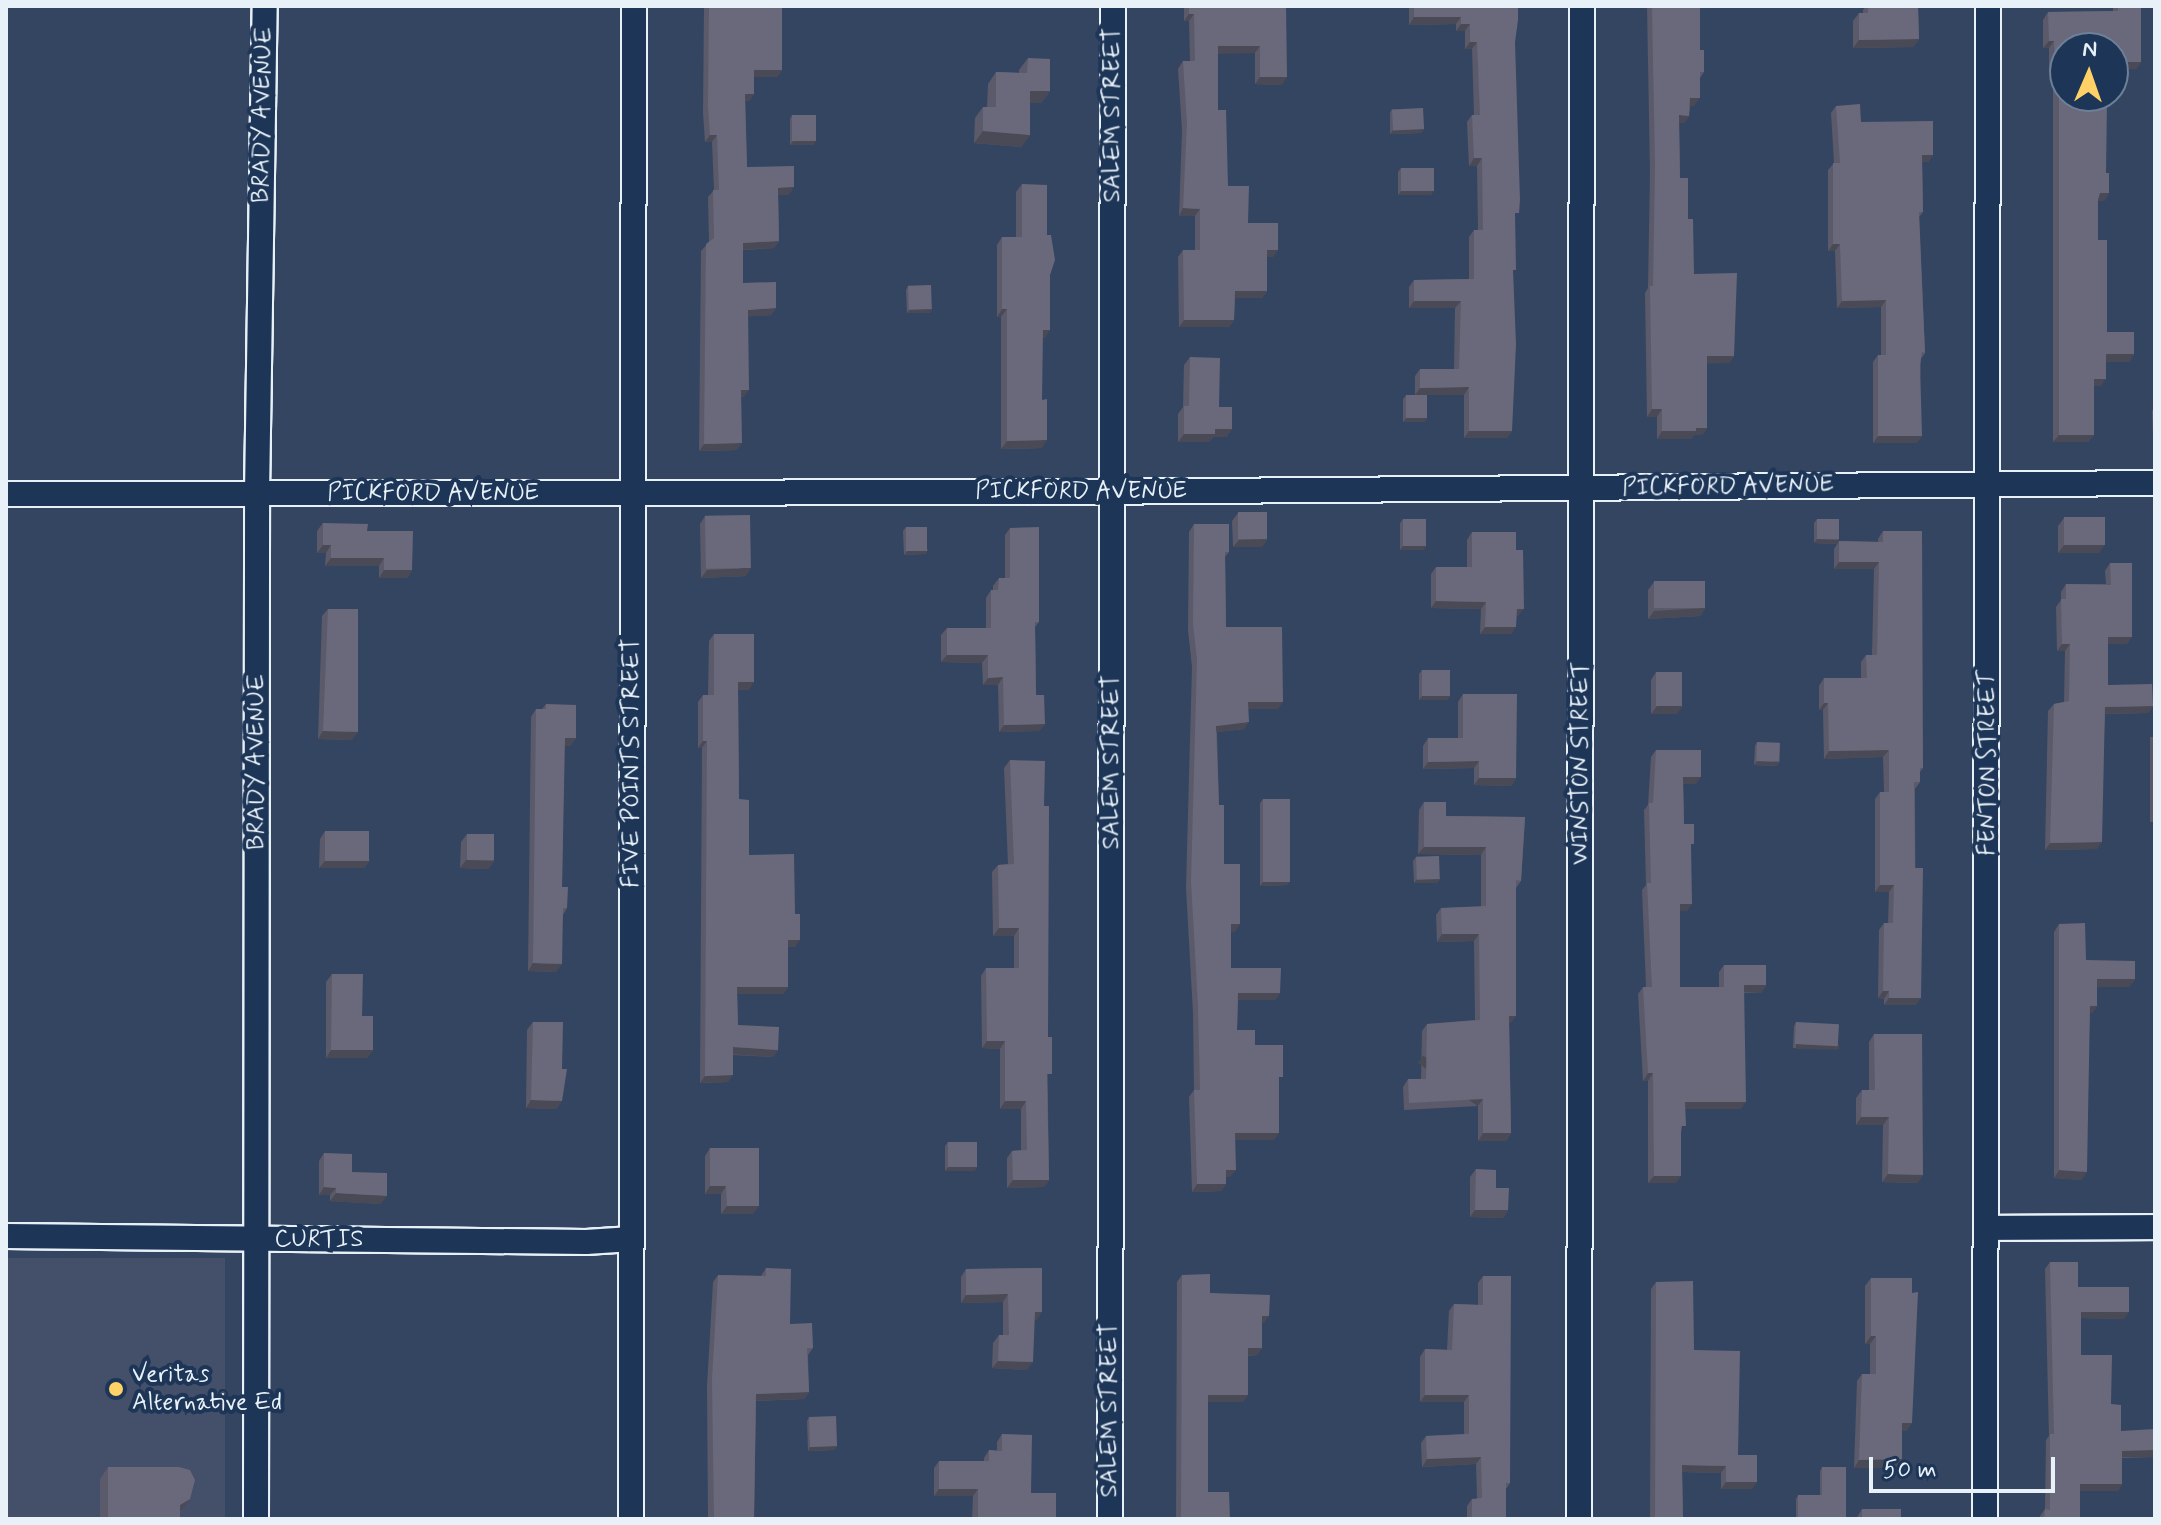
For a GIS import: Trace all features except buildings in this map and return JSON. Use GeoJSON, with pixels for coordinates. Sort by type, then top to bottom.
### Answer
{"type":"FeatureCollection","features":[{"type":"Feature","properties":{"kind":"street","name":"BRADY AVENUE"},"geometry":{"type":"LineString","coordinates":[[256,1519],[257,494],[265,6]]}},
{"type":"Feature","properties":{"kind":"street","name":"FIVE POINTS STREET"},"geometry":{"type":"LineString","coordinates":[[631,1519],[634,6]]}},
{"type":"Feature","properties":{"kind":"street","name":"SALEM STREET"},"geometry":{"type":"LineString","coordinates":[[1110,1519],[1113,6]]}},
{"type":"Feature","properties":{"kind":"street","name":"WINSTON STREET"},"geometry":{"type":"LineString","coordinates":[[1579,1519],[1582,6]]}},
{"type":"Feature","properties":{"kind":"street","name":"FENTON STREET"},"geometry":{"type":"LineString","coordinates":[[1985,1519],[1988,6]]}},
{"type":"Feature","properties":{"kind":"street","name":"PICKFORD AVENUE"},"geometry":{"type":"LineString","coordinates":[[6,494],[1113,492],[2155,483]]}},
{"type":"Feature","properties":{"kind":"street"},"geometry":{"type":"LineString","coordinates":[[1986,1228],[2155,1227]]}},
{"type":"Feature","properties":{"kind":"street","name":"CURTIS"},"geometry":{"type":"LineString","coordinates":[[6,1236],[586,1242],[632,1239]]}},
{"type":"Feature","properties":{"kind":"shaded area","name":"Veritas Alternative Ed"},"geometry":{"type":"Polygon","coordinates":[[[6,1258],[225,1258],[225,1519],[6,1519],[6,1258]]]}},
{"type":"Feature","properties":{"kind":"place","name":"Veritas Alternative Ed"},"geometry":{"type":"Point","coordinates":[116,1389]}}]}
